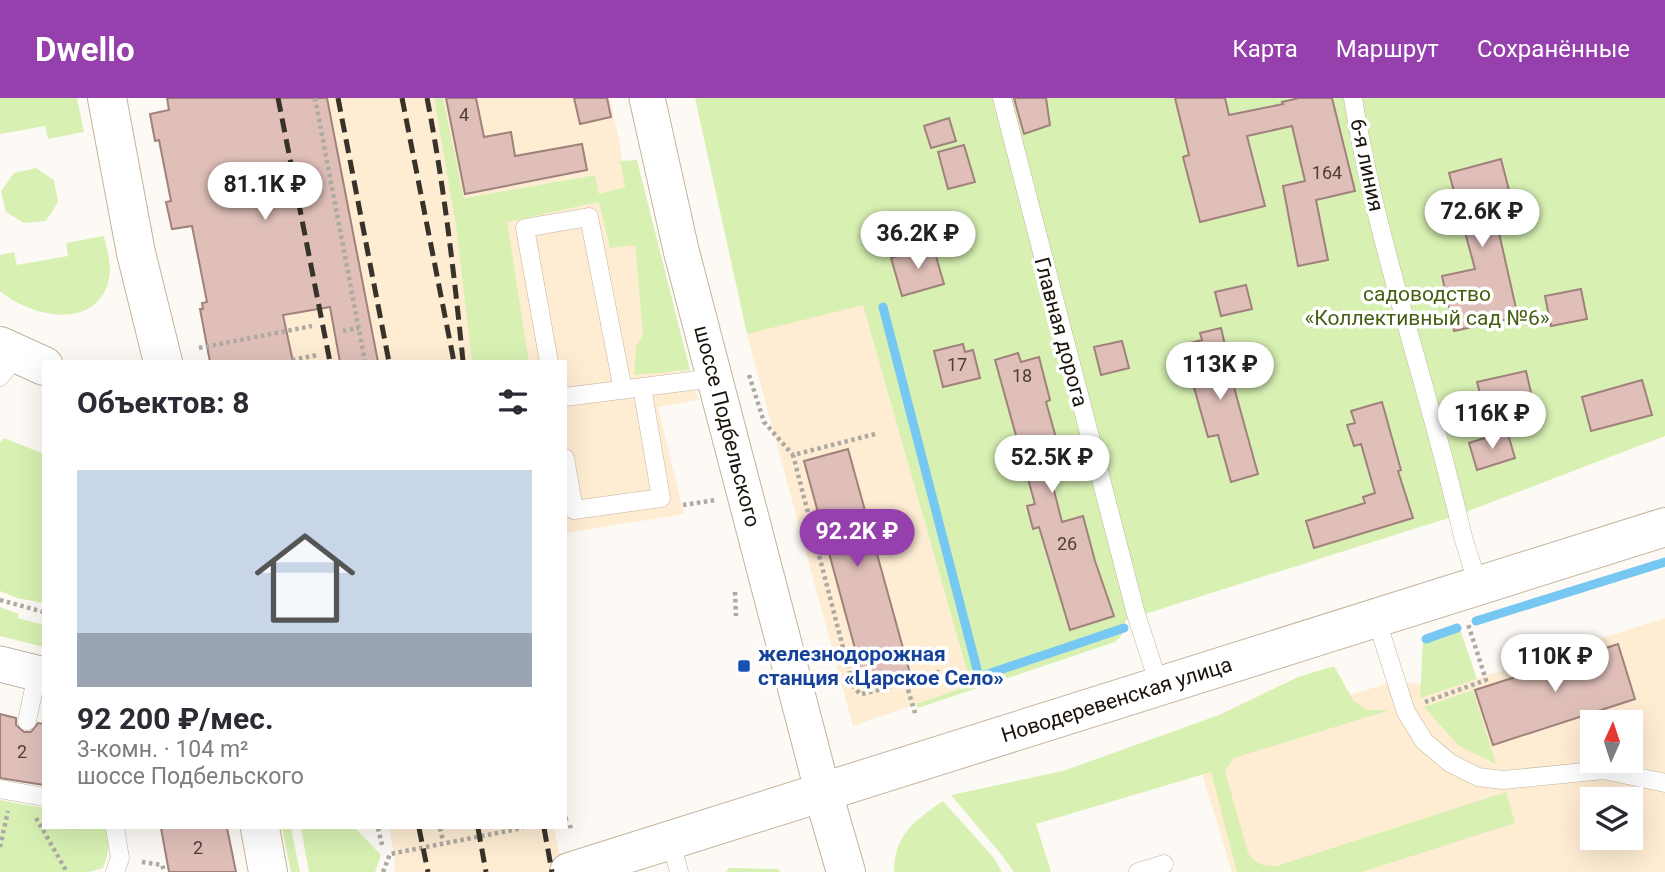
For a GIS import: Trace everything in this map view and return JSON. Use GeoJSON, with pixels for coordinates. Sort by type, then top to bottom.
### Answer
{"type":"FeatureCollection","features":[{"type":"Feature","properties":{"kind":"main road"},"geometry":{"type":"LineString","coordinates":[[107,98],[136,253],[162,360]]}},
{"type":"Feature","properties":{"kind":"main road","name":"Новодеревенская улица"},"geometry":{"type":"LineString","coordinates":[[569,872],[675,857],[823,793],[931,756],[1376,618],[1472,601],[1665,527]]}},
{"type":"Feature","properties":{"kind":"main road"},"geometry":{"type":"LineString","coordinates":[[823,793],[846,872]]}},
{"type":"Feature","properties":{"kind":"main road"},"geometry":{"type":"LineString","coordinates":[[260,829],[268,872]]}},
{"type":"Feature","properties":{"kind":"street","name":"шоссе Подбельского"},"geometry":{"type":"LineString","coordinates":[[647,98],[705,345],[823,793]]}},
{"type":"Feature","properties":{"kind":"street"},"geometry":{"type":"LineString","coordinates":[[0,664],[40,674]]}},
{"type":"Feature","properties":{"kind":"lane","name":"Главная дорога"},"geometry":{"type":"LineString","coordinates":[[1002,98],[1125,574],[1159,685]]}},
{"type":"Feature","properties":{"kind":"lane","name":"6-я линия"},"geometry":{"type":"LineString","coordinates":[[1353,98],[1362,156],[1458,515],[1472,601]]}},
{"type":"Feature","properties":{"kind":"lane"},"geometry":{"type":"LineString","coordinates":[[549,360],[525,229],[589,217],[623,390]]}},
{"type":"Feature","properties":{"kind":"lane"},"geometry":{"type":"LineString","coordinates":[[567,397],[714,378]]}},
{"type":"Feature","properties":{"kind":"lane"},"geometry":{"type":"LineString","coordinates":[[567,470],[574,510],[661,498],[642,387]]}},
{"type":"Feature","properties":{"kind":"lane"},"geometry":{"type":"LineString","coordinates":[[1376,618],[1406,712],[1424,741],[1450,763],[1478,777],[1503,780],[1604,770],[1665,783]]}},
{"type":"Feature","properties":{"kind":"lane"},"geometry":{"type":"LineString","coordinates":[[27,721],[40,674]]}},
{"type":"Feature","properties":{"kind":"lane"},"geometry":{"type":"LineString","coordinates":[[10,788],[38,804]]}},
{"type":"Feature","properties":{"kind":"lane"},"geometry":{"type":"LineString","coordinates":[[115,829],[120,858],[115,872]]}},
{"type":"Feature","properties":{"kind":"lane"},"geometry":{"type":"LineString","coordinates":[[1138,872],[1164,864]]}},
{"type":"Feature","properties":{"kind":"path"},"geometry":{"type":"LineString","coordinates":[[315,98],[365,360]]}},
{"type":"Feature","properties":{"kind":"path"},"geometry":{"type":"LineString","coordinates":[[199,348],[312,326]]}},
{"type":"Feature","properties":{"kind":"path"},"geometry":{"type":"LineString","coordinates":[[343,331],[359,328]]}},
{"type":"Feature","properties":{"kind":"path"},"geometry":{"type":"LineString","coordinates":[[292,360],[318,355]]}},
{"type":"Feature","properties":{"kind":"path"},"geometry":{"type":"LineString","coordinates":[[748,370],[764,422],[793,455],[856,691],[860,694],[867,693],[942,671]]}},
{"type":"Feature","properties":{"kind":"path"},"geometry":{"type":"LineString","coordinates":[[793,455],[875,434]]}},
{"type":"Feature","properties":{"kind":"path"},"geometry":{"type":"LineString","coordinates":[[0,600],[42,611]]}},
{"type":"Feature","properties":{"kind":"path"},"geometry":{"type":"LineString","coordinates":[[1426,701],[1486,680],[1472,601]]}},
{"type":"Feature","properties":{"kind":"path"},"geometry":{"type":"LineString","coordinates":[[906,683],[916,716]]}},
{"type":"Feature","properties":{"kind":"path"},"geometry":{"type":"LineString","coordinates":[[0,848],[10,788]]}},
{"type":"Feature","properties":{"kind":"path"},"geometry":{"type":"LineString","coordinates":[[49,829],[67,872]]}},
{"type":"Feature","properties":{"kind":"path"},"geometry":{"type":"LineString","coordinates":[[378,829],[382,845]]}},
{"type":"Feature","properties":{"kind":"path"},"geometry":{"type":"LineString","coordinates":[[440,829],[443,841]]}},
{"type":"Feature","properties":{"kind":"path"},"geometry":{"type":"LineString","coordinates":[[383,872],[390,854],[518,829]]}},
{"type":"Feature","properties":{"kind":"shaded area"},"geometry":{"type":"Polygon","coordinates":[[[269,98],[434,98],[456,226],[472,360],[293,360],[282,315],[310,310],[269,98]]]}},
{"type":"Feature","properties":{"kind":"shaded area"},"geometry":{"type":"Polygon","coordinates":[[[443,98],[610,98],[620,144],[625,187],[599,194],[594,175],[464,198],[443,98]]]}},
{"type":"Feature","properties":{"kind":"shaded area"},"geometry":{"type":"Polygon","coordinates":[[[599,202],[635,244],[643,335],[673,373],[690,370],[698,400],[658,407],[684,514],[567,533],[567,360],[529,360],[506,222],[599,202]]]}},
{"type":"Feature","properties":{"kind":"shaded area"},"geometry":{"type":"Polygon","coordinates":[[[863,304],[971,685],[853,726],[747,334],[863,304]]]}},
{"type":"Feature","properties":{"kind":"shaded area"},"geometry":{"type":"Polygon","coordinates":[[[1665,618],[1665,872],[1232,872],[1198,760],[1221,734],[1389,683],[1460,684],[1665,618]]]}},
{"type":"Feature","properties":{"kind":"shaded area"},"geometry":{"type":"Polygon","coordinates":[[[389,829],[554,829],[563,872],[394,872],[395,859],[389,829]]]}},
{"type":"Feature","properties":{"kind":"green space"},"geometry":{"type":"Polygon","coordinates":[[[0,98],[77,98],[84,132],[48,139],[45,126],[0,134],[0,98]]]}},
{"type":"Feature","properties":{"kind":"green space"},"geometry":{"type":"Polygon","coordinates":[[[434,98],[443,98],[464,198],[595,175],[599,194],[625,187],[620,161],[637,160],[690,370],[634,375],[636,346],[643,335],[635,245],[610,248],[599,202],[507,222],[529,360],[472,360],[456,226],[434,98]]]}},
{"type":"Feature","properties":{"kind":"green space","name":"садоводство «Коллективный сад №6»"},"geometry":{"type":"Polygon","coordinates":[[[695,98],[1665,98],[1665,436],[1458,515],[1126,620],[1121,636],[1115,642],[918,708],[916,704],[971,685],[863,305],[747,334],[695,98]]]}},
{"type":"Feature","properties":{"kind":"green space"},"geometry":{"type":"Polygon","coordinates":[[[36,168],[54,180],[58,202],[46,221],[24,223],[6,212],[1,191],[14,173],[36,168]]]}},
{"type":"Feature","properties":{"kind":"green space"},"geometry":{"type":"Polygon","coordinates":[[[104,236],[110,274],[102,296],[91,307],[77,313],[45,313],[28,308],[0,291],[0,255],[14,252],[17,265],[68,256],[66,243],[104,236]]]}},
{"type":"Feature","properties":{"kind":"green space"},"geometry":{"type":"Polygon","coordinates":[[[4,438],[42,453],[42,603],[17,598],[0,591],[0,443],[4,438]]]}},
{"type":"Feature","properties":{"kind":"green space"},"geometry":{"type":"Polygon","coordinates":[[[0,607],[19,614],[18,618],[42,624],[42,646],[0,636],[0,607]]]}},
{"type":"Feature","properties":{"kind":"green space"},"geometry":{"type":"Polygon","coordinates":[[[1458,623],[1477,679],[1420,698],[1423,637],[1458,623]]]}},
{"type":"Feature","properties":{"kind":"green space"},"geometry":{"type":"Polygon","coordinates":[[[1334,666],[1353,700],[1366,710],[1390,710],[1234,758],[1225,771],[1248,853],[1254,860],[1264,865],[1277,866],[1506,792],[1515,823],[1362,872],[1237,872],[1211,772],[1036,824],[1051,872],[1014,872],[951,795],[1063,771],[1219,715],[1298,677],[1334,666]]]}},
{"type":"Feature","properties":{"kind":"green space"},"geometry":{"type":"Polygon","coordinates":[[[1473,690],[1496,764],[1459,746],[1424,707],[1473,690]]]}},
{"type":"Feature","properties":{"kind":"green space"},"geometry":{"type":"Polygon","coordinates":[[[0,800],[42,808],[42,829],[105,829],[107,833],[108,852],[103,868],[89,872],[0,872],[0,800]]]}},
{"type":"Feature","properties":{"kind":"green space"},"geometry":{"type":"Polygon","coordinates":[[[943,801],[994,858],[1002,872],[894,872],[902,838],[915,822],[943,801]]]}},
{"type":"Feature","properties":{"kind":"green space"},"geometry":{"type":"Polygon","coordinates":[[[282,829],[291,829],[300,872],[291,872],[282,829]]]}},
{"type":"Feature","properties":{"kind":"green space"},"geometry":{"type":"Polygon","coordinates":[[[301,829],[356,829],[381,855],[375,872],[309,872],[301,829]]]}},
{"type":"Feature","properties":{"kind":"green space"},"geometry":{"type":"Polygon","coordinates":[[[729,868],[779,869],[780,872],[726,872],[729,868]]]}},
{"type":"Feature","properties":{"kind":"building"},"geometry":{"type":"Polygon","coordinates":[[[167,98],[327,98],[378,360],[340,360],[330,307],[283,315],[293,360],[210,360],[200,309],[203,309],[202,303],[207,302],[192,226],[172,229],[166,202],[171,201],[159,140],[155,141],[150,114],[169,110],[167,98]]]}},
{"type":"Feature","properties":{"kind":"building"},"geometry":{"type":"Polygon","coordinates":[[[446,98],[476,98],[484,137],[511,132],[515,156],[582,144],[587,170],[465,194],[446,98]]]}},
{"type":"Feature","properties":{"kind":"building"},"geometry":{"type":"Polygon","coordinates":[[[574,98],[607,98],[611,117],[580,124],[574,98]]]}},
{"type":"Feature","properties":{"kind":"building"},"geometry":{"type":"Polygon","coordinates":[[[1014,98],[1046,98],[1050,125],[1024,134],[1014,98]]]}},
{"type":"Feature","properties":{"kind":"building"},"geometry":{"type":"Polygon","coordinates":[[[1175,98],[1225,98],[1229,115],[1299,98],[1332,98],[1355,191],[1316,200],[1328,260],[1298,266],[1283,186],[1305,181],[1292,126],[1247,136],[1265,206],[1200,222],[1183,157],[1189,155],[1175,98]]]}},
{"type":"Feature","properties":{"kind":"building"},"geometry":{"type":"Polygon","coordinates":[[[949,118],[956,141],[931,148],[924,126],[949,118]]]}},
{"type":"Feature","properties":{"kind":"building"},"geometry":{"type":"Polygon","coordinates":[[[964,145],[975,182],[948,189],[938,152],[964,145]]]}},
{"type":"Feature","properties":{"kind":"building"},"geometry":{"type":"Polygon","coordinates":[[[1501,159],[1515,214],[1497,219],[1497,224],[1518,317],[1454,331],[1442,276],[1475,269],[1449,173],[1501,159]]]}},
{"type":"Feature","properties":{"kind":"building"},"geometry":{"type":"Polygon","coordinates":[[[933,246],[944,284],[902,296],[891,258],[933,246]]]}},
{"type":"Feature","properties":{"kind":"building"},"geometry":{"type":"Polygon","coordinates":[[[1246,285],[1252,309],[1221,316],[1215,292],[1246,285]]]}},
{"type":"Feature","properties":{"kind":"building"},"geometry":{"type":"Polygon","coordinates":[[[1581,289],[1587,319],[1551,326],[1545,296],[1581,289]]]}},
{"type":"Feature","properties":{"kind":"building"},"geometry":{"type":"Polygon","coordinates":[[[1221,328],[1227,362],[1258,474],[1231,482],[1218,435],[1208,437],[1182,345],[1202,340],[1200,333],[1221,328]]]}},
{"type":"Feature","properties":{"kind":"building"},"geometry":{"type":"Polygon","coordinates":[[[1122,341],[1129,368],[1101,375],[1094,347],[1122,341]]]}},
{"type":"Feature","properties":{"kind":"building"},"geometry":{"type":"Polygon","coordinates":[[[963,344],[965,352],[973,350],[980,378],[943,387],[934,351],[963,344]]]}},
{"type":"Feature","properties":{"kind":"building"},"geometry":{"type":"Polygon","coordinates":[[[1018,353],[1021,362],[1039,357],[1050,400],[1046,402],[1062,459],[1047,463],[1062,522],[1083,516],[1114,616],[1070,630],[1039,527],[1033,529],[1027,506],[1035,504],[995,360],[1018,353]]]}},
{"type":"Feature","properties":{"kind":"building"},"geometry":{"type":"Polygon","coordinates":[[[1526,371],[1532,397],[1484,409],[1477,382],[1526,371]]]}},
{"type":"Feature","properties":{"kind":"building"},"geometry":{"type":"Polygon","coordinates":[[[1642,380],[1652,415],[1591,431],[1582,397],[1642,380]]]}},
{"type":"Feature","properties":{"kind":"building"},"geometry":{"type":"Polygon","coordinates":[[[1382,402],[1401,470],[1398,471],[1413,518],[1314,548],[1306,521],[1365,503],[1363,497],[1375,493],[1361,444],[1354,446],[1347,425],[1355,423],[1351,411],[1382,402]]]}},
{"type":"Feature","properties":{"kind":"building"},"geometry":{"type":"Polygon","coordinates":[[[1507,431],[1515,458],[1477,470],[1469,443],[1507,431]]]}},
{"type":"Feature","properties":{"kind":"building"},"geometry":{"type":"Polygon","coordinates":[[[848,449],[911,677],[866,689],[804,461],[848,449]]]}},
{"type":"Feature","properties":{"kind":"building"},"geometry":{"type":"Polygon","coordinates":[[[1618,644],[1635,699],[1601,710],[1580,710],[1580,717],[1493,745],[1475,690],[1618,644]]]}},
{"type":"Feature","properties":{"kind":"building"},"geometry":{"type":"Polygon","coordinates":[[[0,714],[16,718],[16,725],[24,732],[31,732],[38,723],[42,724],[42,785],[0,778],[0,714]]]}},
{"type":"Feature","properties":{"kind":"building"},"geometry":{"type":"Polygon","coordinates":[[[161,829],[227,829],[236,872],[169,872],[161,829]]]}},
{"type":"Feature","properties":{"kind":"waterway"},"geometry":{"type":"LineString","coordinates":[[883,307],[979,677],[1124,628]]}},
{"type":"Feature","properties":{"kind":"waterway"},"geometry":{"type":"LineString","coordinates":[[1476,621],[1665,562]]}},
{"type":"Feature","properties":{"kind":"waterway"},"geometry":{"type":"LineString","coordinates":[[1426,639],[1457,628]]}},
{"type":"Feature","properties":{"kind":"railway"},"geometry":{"type":"LineString","coordinates":[[278,98],[330,360]]}},
{"type":"Feature","properties":{"kind":"railway"},"geometry":{"type":"LineString","coordinates":[[338,98],[389,360]]}},
{"type":"Feature","properties":{"kind":"railway"},"geometry":{"type":"LineString","coordinates":[[402,98],[454,360]]}},
{"type":"Feature","properties":{"kind":"railway"},"geometry":{"type":"LineString","coordinates":[[427,98],[439,163],[463,360]]}},
{"type":"Feature","properties":{"kind":"railway"},"geometry":{"type":"LineString","coordinates":[[419,829],[428,872]]}},
{"type":"Feature","properties":{"kind":"railway"},"geometry":{"type":"LineString","coordinates":[[478,829],[486,872]]}},
{"type":"Feature","properties":{"kind":"railway"},"geometry":{"type":"LineString","coordinates":[[544,829],[552,872]]}},
{"type":"Feature","properties":{"kind":"place","name":"железнодорожная станция «Царское Село»"},"geometry":{"type":"Point","coordinates":[744,666]}}]}
